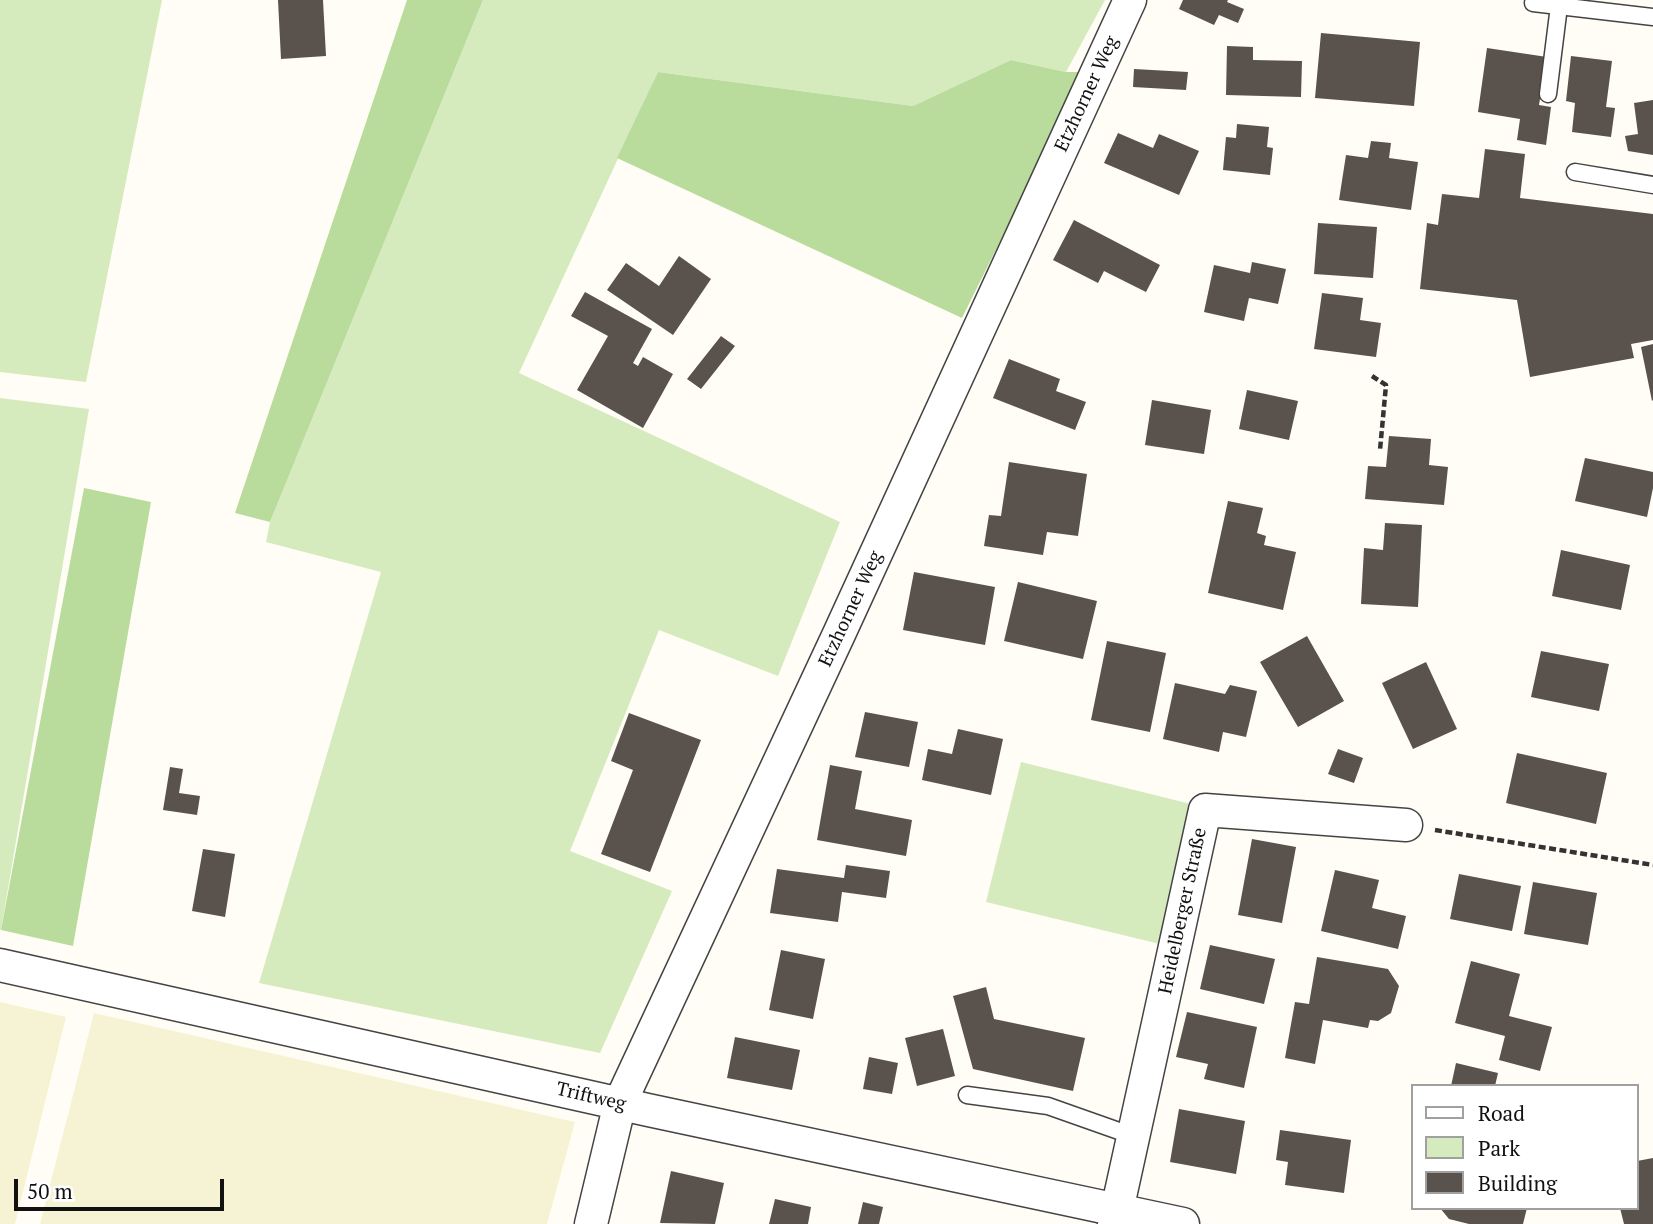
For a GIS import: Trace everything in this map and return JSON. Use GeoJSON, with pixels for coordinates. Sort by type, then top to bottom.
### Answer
{"type":"FeatureCollection","features":[{"type":"Feature","properties":{"kind":"street","name":"Etzhorner Weg"},"geometry":{"type":"LineString","coordinates":[[591,1224],[620,1103],[839,635],[1130,0]]}},
{"type":"Feature","properties":{"kind":"street","name":"Heidelberger Straße"},"geometry":{"type":"LineString","coordinates":[[1116,1216],[1205,810],[1406,825]]}},
{"type":"Feature","properties":{"kind":"street","name":"Triftweg"},"geometry":{"type":"LineString","coordinates":[[0,965],[1116,1216],[1183,1224]]}},
{"type":"Feature","properties":{"kind":"lane"},"geometry":{"type":"LineString","coordinates":[[1533,3],[1653,16]]}},
{"type":"Feature","properties":{"kind":"lane"},"geometry":{"type":"LineString","coordinates":[[1548,94],[1559,6]]}},
{"type":"Feature","properties":{"kind":"lane"},"geometry":{"type":"LineString","coordinates":[[1574,172],[1653,185]]}},
{"type":"Feature","properties":{"kind":"lane"},"geometry":{"type":"LineString","coordinates":[[967,1095],[1048,1105],[1133,1136]]}},
{"type":"Feature","properties":{"kind":"path"},"geometry":{"type":"LineString","coordinates":[[1372,376],[1386,385],[1380,450]]}},
{"type":"Feature","properties":{"kind":"path"},"geometry":{"type":"LineString","coordinates":[[1406,825],[1653,865]]}},
{"type":"Feature","properties":{"kind":"shaded area"},"geometry":{"type":"Polygon","coordinates":[[[0,1002],[66,1017],[15,1224],[0,1224],[0,1002]]]}},
{"type":"Feature","properties":{"kind":"shaded area"},"geometry":{"type":"Polygon","coordinates":[[[94,1013],[575,1122],[547,1224],[40,1224],[94,1013]]]}},
{"type":"Feature","properties":{"kind":"green space"},"geometry":{"type":"Polygon","coordinates":[[[0,0],[162,0],[86,382],[0,372],[0,0]]]}},
{"type":"Feature","properties":{"kind":"green space"},"geometry":{"type":"Polygon","coordinates":[[[407,0],[483,0],[270,522],[235,513],[407,0]]]}},
{"type":"Feature","properties":{"kind":"green space"},"geometry":{"type":"Polygon","coordinates":[[[483,0],[1105,0],[1066,72],[1011,60],[913,106],[658,72],[519,373],[840,522],[778,676],[659,630],[570,851],[672,891],[600,1053],[259,983],[381,572],[266,542],[270,522],[483,0]]]}},
{"type":"Feature","properties":{"kind":"green space"},"geometry":{"type":"Polygon","coordinates":[[[1011,60],[1066,72],[1084,72],[962,318],[617,158],[658,72],[913,106],[1011,60]]]}},
{"type":"Feature","properties":{"kind":"green space"},"geometry":{"type":"Polygon","coordinates":[[[0,398],[89,409],[1,930],[0,929],[0,398]]]}},
{"type":"Feature","properties":{"kind":"green space"},"geometry":{"type":"Polygon","coordinates":[[[84,488],[151,502],[73,946],[1,930],[84,488]]]}},
{"type":"Feature","properties":{"kind":"green space"},"geometry":{"type":"Polygon","coordinates":[[[1021,762],[1195,805],[1160,944],[986,902],[1021,762]]]}},
{"type":"Feature","properties":{"kind":"building"},"geometry":{"type":"Polygon","coordinates":[[[278,0],[323,0],[326,56],[281,59],[278,0]]]}},
{"type":"Feature","properties":{"kind":"building"},"geometry":{"type":"Polygon","coordinates":[[[1183,0],[1228,0],[1227,2],[1244,9],[1238,23],[1219,15],[1214,25],[1179,9],[1183,0]]]}},
{"type":"Feature","properties":{"kind":"building"},"geometry":{"type":"Polygon","coordinates":[[[1321,33],[1420,42],[1414,106],[1315,98],[1321,33]]]}},
{"type":"Feature","properties":{"kind":"building"},"geometry":{"type":"Polygon","coordinates":[[[1227,46],[1253,47],[1253,60],[1302,61],[1301,97],[1226,95],[1227,46]]]}},
{"type":"Feature","properties":{"kind":"building"},"geometry":{"type":"Polygon","coordinates":[[[1487,48],[1547,57],[1539,105],[1551,107],[1546,145],[1517,140],[1520,119],[1478,112],[1487,48]]]}},
{"type":"Feature","properties":{"kind":"building"},"geometry":{"type":"Polygon","coordinates":[[[1571,56],[1612,61],[1606,107],[1615,108],[1611,137],[1572,132],[1575,103],[1566,101],[1571,56]]]}},
{"type":"Feature","properties":{"kind":"building"},"geometry":{"type":"Polygon","coordinates":[[[1134,69],[1188,72],[1186,90],[1133,87],[1134,69]]]}},
{"type":"Feature","properties":{"kind":"building"},"geometry":{"type":"Polygon","coordinates":[[[1653,100],[1653,155],[1628,151],[1625,136],[1638,134],[1634,103],[1653,100]]]}},
{"type":"Feature","properties":{"kind":"building"},"geometry":{"type":"Polygon","coordinates":[[[1237,124],[1269,127],[1267,147],[1273,148],[1270,175],[1223,170],[1226,137],[1236,138],[1237,124]]]}},
{"type":"Feature","properties":{"kind":"building"},"geometry":{"type":"Polygon","coordinates":[[[1118,133],[1153,148],[1159,134],[1199,151],[1179,195],[1104,163],[1118,133]]]}},
{"type":"Feature","properties":{"kind":"building"},"geometry":{"type":"Polygon","coordinates":[[[1371,141],[1391,143],[1389,158],[1418,162],[1411,210],[1339,200],[1346,155],[1368,158],[1371,141]]]}},
{"type":"Feature","properties":{"kind":"building"},"geometry":{"type":"Polygon","coordinates":[[[1485,149],[1525,154],[1520,198],[1653,214],[1653,340],[1631,344],[1634,358],[1530,377],[1517,300],[1420,289],[1427,223],[1438,225],[1442,194],[1479,198],[1485,149]]]}},
{"type":"Feature","properties":{"kind":"building"},"geometry":{"type":"Polygon","coordinates":[[[1074,220],[1160,265],[1146,292],[1104,271],[1098,283],[1053,260],[1074,220]]]}},
{"type":"Feature","properties":{"kind":"building"},"geometry":{"type":"Polygon","coordinates":[[[1318,223],[1377,227],[1373,278],[1314,274],[1318,223]]]}},
{"type":"Feature","properties":{"kind":"building"},"geometry":{"type":"Polygon","coordinates":[[[679,256],[711,279],[673,335],[607,290],[626,263],[659,286],[679,256]]]}},
{"type":"Feature","properties":{"kind":"building"},"geometry":{"type":"Polygon","coordinates":[[[1252,262],[1286,269],[1278,304],[1249,298],[1244,321],[1204,312],[1214,265],[1250,273],[1252,262]]]}},
{"type":"Feature","properties":{"kind":"building"},"geometry":{"type":"Polygon","coordinates":[[[585,292],[652,329],[633,363],[638,366],[643,357],[673,374],[643,428],[577,390],[608,336],[571,316],[585,292]]]}},
{"type":"Feature","properties":{"kind":"building"},"geometry":{"type":"Polygon","coordinates":[[[1322,293],[1363,298],[1360,320],[1381,323],[1376,357],[1314,349],[1322,293]]]}},
{"type":"Feature","properties":{"kind":"building"},"geometry":{"type":"Polygon","coordinates":[[[721,336],[735,346],[701,389],[687,379],[721,336]]]}},
{"type":"Feature","properties":{"kind":"building"},"geometry":{"type":"Polygon","coordinates":[[[1653,344],[1653,400],[1652,401],[1641,347],[1653,344]]]}},
{"type":"Feature","properties":{"kind":"building"},"geometry":{"type":"Polygon","coordinates":[[[1009,359],[1060,379],[1056,391],[1086,402],[1075,430],[993,398],[1009,359]]]}},
{"type":"Feature","properties":{"kind":"building"},"geometry":{"type":"Polygon","coordinates":[[[1247,390],[1298,401],[1289,440],[1239,429],[1247,390]]]}},
{"type":"Feature","properties":{"kind":"building"},"geometry":{"type":"Polygon","coordinates":[[[1152,400],[1211,410],[1204,454],[1145,445],[1152,400]]]}},
{"type":"Feature","properties":{"kind":"building"},"geometry":{"type":"Polygon","coordinates":[[[1389,436],[1431,439],[1429,465],[1448,467],[1444,505],[1365,499],[1368,466],[1386,467],[1389,436]]]}},
{"type":"Feature","properties":{"kind":"building"},"geometry":{"type":"Polygon","coordinates":[[[1585,458],[1653,472],[1653,488],[1647,517],[1575,501],[1585,458]]]}},
{"type":"Feature","properties":{"kind":"building"},"geometry":{"type":"Polygon","coordinates":[[[1009,462],[1087,474],[1078,536],[1047,532],[1043,555],[984,546],[989,515],[1001,516],[1009,462]]]}},
{"type":"Feature","properties":{"kind":"building"},"geometry":{"type":"Polygon","coordinates":[[[1228,501],[1263,508],[1257,533],[1266,536],[1264,545],[1296,552],[1283,610],[1208,593],[1228,501]]]}},
{"type":"Feature","properties":{"kind":"building"},"geometry":{"type":"Polygon","coordinates":[[[1385,523],[1422,525],[1418,607],[1361,604],[1364,548],[1383,550],[1385,523]]]}},
{"type":"Feature","properties":{"kind":"building"},"geometry":{"type":"Polygon","coordinates":[[[1561,550],[1630,565],[1621,610],[1552,596],[1561,550]]]}},
{"type":"Feature","properties":{"kind":"building"},"geometry":{"type":"Polygon","coordinates":[[[914,572],[995,587],[985,645],[903,630],[914,572]]]}},
{"type":"Feature","properties":{"kind":"building"},"geometry":{"type":"Polygon","coordinates":[[[1018,582],[1097,601],[1083,659],[1004,641],[1018,582]]]}},
{"type":"Feature","properties":{"kind":"building"},"geometry":{"type":"Polygon","coordinates":[[[1307,636],[1344,701],[1298,727],[1260,662],[1307,636]]]}},
{"type":"Feature","properties":{"kind":"building"},"geometry":{"type":"Polygon","coordinates":[[[1107,641],[1166,653],[1150,732],[1091,720],[1107,641]]]}},
{"type":"Feature","properties":{"kind":"building"},"geometry":{"type":"Polygon","coordinates":[[[1541,651],[1609,664],[1599,711],[1531,697],[1541,651]]]}},
{"type":"Feature","properties":{"kind":"building"},"geometry":{"type":"Polygon","coordinates":[[[1426,662],[1457,729],[1413,749],[1382,683],[1426,662]]]}},
{"type":"Feature","properties":{"kind":"building"},"geometry":{"type":"Polygon","coordinates":[[[1175,683],[1225,694],[1230,685],[1257,691],[1246,737],[1223,732],[1219,752],[1163,739],[1175,683]]]}},
{"type":"Feature","properties":{"kind":"building"},"geometry":{"type":"Polygon","coordinates":[[[865,712],[918,722],[909,767],[855,757],[865,712]]]}},
{"type":"Feature","properties":{"kind":"building"},"geometry":{"type":"Polygon","coordinates":[[[629,713],[701,740],[650,872],[601,854],[633,770],[611,761],[629,713]]]}},
{"type":"Feature","properties":{"kind":"building"},"geometry":{"type":"Polygon","coordinates":[[[958,729],[1003,739],[991,795],[922,780],[928,749],[952,754],[958,729]]]}},
{"type":"Feature","properties":{"kind":"building"},"geometry":{"type":"Polygon","coordinates":[[[1338,749],[1363,758],[1354,783],[1328,774],[1338,749]]]}},
{"type":"Feature","properties":{"kind":"building"},"geometry":{"type":"Polygon","coordinates":[[[1517,753],[1607,773],[1596,824],[1506,803],[1517,753]]]}},
{"type":"Feature","properties":{"kind":"building"},"geometry":{"type":"Polygon","coordinates":[[[830,765],[862,771],[855,809],[912,820],[906,856],[817,840],[830,765]]]}},
{"type":"Feature","properties":{"kind":"building"},"geometry":{"type":"Polygon","coordinates":[[[170,767],[183,769],[179,793],[200,796],[197,815],[163,810],[170,767]]]}},
{"type":"Feature","properties":{"kind":"building"},"geometry":{"type":"Polygon","coordinates":[[[1252,839],[1296,847],[1282,923],[1238,915],[1252,839]]]}},
{"type":"Feature","properties":{"kind":"building"},"geometry":{"type":"Polygon","coordinates":[[[203,849],[235,854],[225,917],[192,911],[203,849]]]}},
{"type":"Feature","properties":{"kind":"building"},"geometry":{"type":"Polygon","coordinates":[[[846,865],[890,871],[886,898],[842,892],[838,922],[770,913],[777,869],[844,878],[846,865]]]}},
{"type":"Feature","properties":{"kind":"building"},"geometry":{"type":"Polygon","coordinates":[[[1335,870],[1379,880],[1372,908],[1406,916],[1398,949],[1321,931],[1335,870]]]}},
{"type":"Feature","properties":{"kind":"building"},"geometry":{"type":"Polygon","coordinates":[[[1459,874],[1521,886],[1512,931],[1450,919],[1459,874]]]}},
{"type":"Feature","properties":{"kind":"building"},"geometry":{"type":"Polygon","coordinates":[[[1533,882],[1597,893],[1588,945],[1524,934],[1533,882]]]}},
{"type":"Feature","properties":{"kind":"building"},"geometry":{"type":"Polygon","coordinates":[[[1210,945],[1275,959],[1264,1004],[1200,989],[1210,945]]]}},
{"type":"Feature","properties":{"kind":"building"},"geometry":{"type":"Polygon","coordinates":[[[781,950],[825,959],[813,1019],[769,1010],[781,950]]]}},
{"type":"Feature","properties":{"kind":"building"},"geometry":{"type":"Polygon","coordinates":[[[1317,957],[1388,969],[1399,986],[1391,1013],[1378,1021],[1370,1020],[1368,1028],[1323,1020],[1315,1064],[1285,1058],[1295,1002],[1309,1004],[1317,957]]]}},
{"type":"Feature","properties":{"kind":"building"},"geometry":{"type":"Polygon","coordinates":[[[1471,961],[1520,974],[1509,1016],[1552,1027],[1540,1071],[1499,1060],[1505,1036],[1455,1023],[1471,961]]]}},
{"type":"Feature","properties":{"kind":"building"},"geometry":{"type":"Polygon","coordinates":[[[986,987],[994,1019],[1085,1038],[1073,1091],[973,1069],[953,996],[986,987]]]}},
{"type":"Feature","properties":{"kind":"building"},"geometry":{"type":"Polygon","coordinates":[[[1187,1012],[1257,1027],[1244,1088],[1204,1079],[1208,1064],[1176,1057],[1187,1012]]]}},
{"type":"Feature","properties":{"kind":"building"},"geometry":{"type":"Polygon","coordinates":[[[943,1029],[955,1076],[917,1086],[905,1038],[943,1029]]]}},
{"type":"Feature","properties":{"kind":"building"},"geometry":{"type":"Polygon","coordinates":[[[735,1037],[800,1050],[792,1090],[727,1078],[735,1037]]]}},
{"type":"Feature","properties":{"kind":"building"},"geometry":{"type":"Polygon","coordinates":[[[869,1057],[898,1063],[892,1094],[863,1089],[869,1057]]]}},
{"type":"Feature","properties":{"kind":"building"},"geometry":{"type":"Polygon","coordinates":[[[1456,1063],[1498,1073],[1495,1084],[1451,1084],[1456,1063]]]}},
{"type":"Feature","properties":{"kind":"building"},"geometry":{"type":"Polygon","coordinates":[[[1179,1109],[1245,1121],[1236,1174],[1170,1162],[1179,1109]]]}},
{"type":"Feature","properties":{"kind":"building"},"geometry":{"type":"Polygon","coordinates":[[[1280,1130],[1351,1140],[1344,1193],[1285,1185],[1288,1162],[1276,1160],[1280,1130]]]}},
{"type":"Feature","properties":{"kind":"building"},"geometry":{"type":"Polygon","coordinates":[[[1653,1158],[1653,1224],[1624,1224],[1620,1210],[1639,1210],[1639,1161],[1653,1158]]]}},
{"type":"Feature","properties":{"kind":"building"},"geometry":{"type":"Polygon","coordinates":[[[671,1171],[724,1183],[715,1224],[660,1223],[671,1171]]]}},
{"type":"Feature","properties":{"kind":"building"},"geometry":{"type":"Polygon","coordinates":[[[775,1199],[811,1207],[808,1224],[769,1224],[775,1199]]]}},
{"type":"Feature","properties":{"kind":"building"},"geometry":{"type":"Polygon","coordinates":[[[863,1202],[883,1207],[879,1224],[858,1224],[863,1202]]]}},
{"type":"Feature","properties":{"kind":"building"},"geometry":{"type":"Polygon","coordinates":[[[1442,1210],[1526,1210],[1523,1224],[1469,1224],[1449,1219],[1442,1210]]]}}]}
